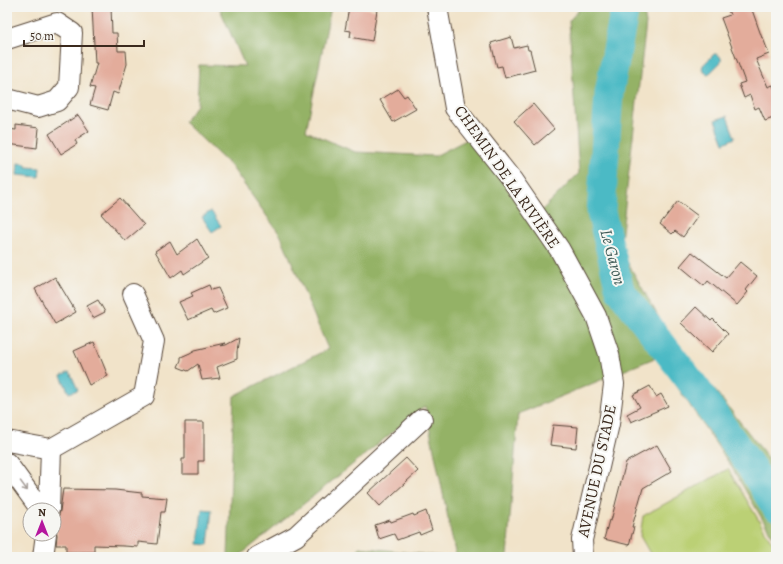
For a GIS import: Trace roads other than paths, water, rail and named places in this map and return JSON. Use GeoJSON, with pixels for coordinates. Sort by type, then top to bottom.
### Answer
{"type":"FeatureCollection","features":[{"type":"Feature","properties":{"kind":"street","name":"CHEMIN DE LA RIVIÈRE"},"geometry":{"type":"LineString","coordinates":[[437,7],[455,108],[512,180],[560,250],[596,316],[609,354],[614,384]]}},
{"type":"Feature","properties":{"kind":"street"},"geometry":{"type":"LineString","coordinates":[[7,39],[57,23],[72,33],[69,87],[57,102],[38,107],[7,99]]}},
{"type":"Feature","properties":{"kind":"street"},"geometry":{"type":"LineString","coordinates":[[7,441],[51,449],[144,396],[154,341],[133,294]]}},
{"type":"Feature","properties":{"kind":"street","name":"AVENUE DU STADE"},"geometry":{"type":"LineString","coordinates":[[583,557],[582,540],[609,424],[614,384]]}},
{"type":"Feature","properties":{"kind":"street"},"geometry":{"type":"LineString","coordinates":[[256,557],[296,536],[422,419]]}},
{"type":"Feature","properties":{"kind":"street"},"geometry":{"type":"LineString","coordinates":[[49,502],[51,449]]}},
{"type":"Feature","properties":{"kind":"street"},"geometry":{"type":"LineString","coordinates":[[7,463],[35,502]]}},
{"type":"Feature","properties":{"kind":"street"},"geometry":{"type":"LineString","coordinates":[[43,557],[45,542]]}},
{"type":"Feature","properties":{"kind":"water"},"geometry":{"type":"Polygon","coordinates":[[[714,54],[720,56],[721,62],[708,74],[702,69],[703,65],[714,54]]]}},
{"type":"Feature","properties":{"kind":"water"},"geometry":{"type":"Polygon","coordinates":[[[727,116],[735,138],[724,143],[715,120],[727,116]]]}},
{"type":"Feature","properties":{"kind":"water"},"geometry":{"type":"Polygon","coordinates":[[[18,163],[26,164],[26,167],[40,168],[39,177],[17,175],[18,163]]]}},
{"type":"Feature","properties":{"kind":"water"},"geometry":{"type":"Polygon","coordinates":[[[211,211],[221,226],[212,232],[202,217],[211,211]]]}},
{"type":"Feature","properties":{"kind":"water"},"geometry":{"type":"Polygon","coordinates":[[[70,372],[78,390],[69,393],[61,376],[70,372]]]}},
{"type":"Feature","properties":{"kind":"water"},"geometry":{"type":"Polygon","coordinates":[[[202,509],[212,510],[208,545],[198,544],[202,509]]]}},
{"type":"Feature","properties":{"kind":"waterway","name":"Le Garon"},"geometry":{"type":"LineString","coordinates":[[625,7],[609,93],[601,212],[620,290],[695,387],[751,467],[776,507]]}}]}
